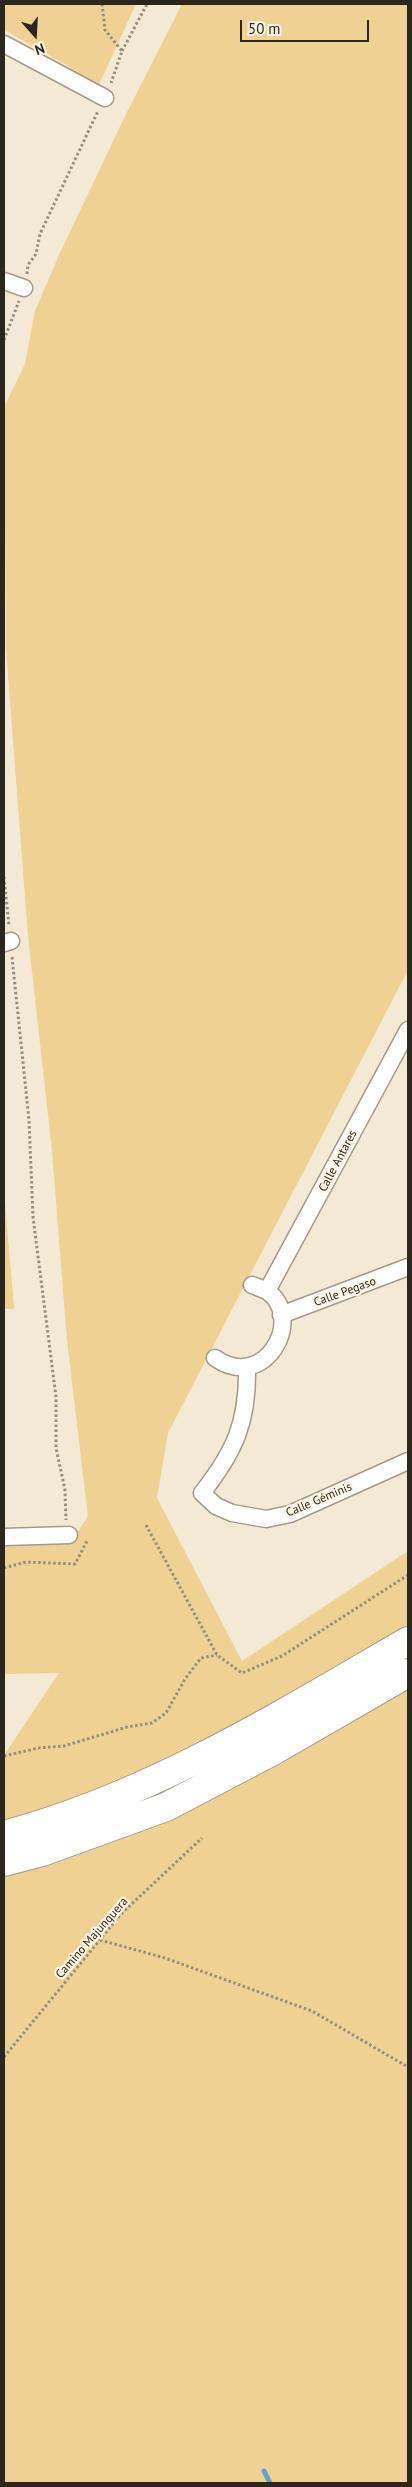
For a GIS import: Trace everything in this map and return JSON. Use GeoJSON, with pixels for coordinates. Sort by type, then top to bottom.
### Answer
{"type":"FeatureCollection","features":[{"type":"Feature","properties":{"kind":"highway"},"geometry":{"type":"LineString","coordinates":[[4,1835],[35,1826],[157,1780],[257,1729],[408,1641]]}},
{"type":"Feature","properties":{"kind":"highway"},"geometry":{"type":"LineString","coordinates":[[4,1862],[42,1852],[166,1807],[271,1752],[408,1673]]}},
{"type":"Feature","properties":{"kind":"street"},"geometry":{"type":"LineString","coordinates":[[4,44],[105,98]]}},
{"type":"Feature","properties":{"kind":"street"},"geometry":{"type":"LineString","coordinates":[[4,282],[24,288]]}},
{"type":"Feature","properties":{"kind":"street","name":"Calle Antares"},"geometry":{"type":"LineString","coordinates":[[281,1315],[276,1301],[260,1288],[408,1030]]}},
{"type":"Feature","properties":{"kind":"street","name":"Calle Pegaso"},"geometry":{"type":"LineString","coordinates":[[281,1315],[408,1267]]}},
{"type":"Feature","properties":{"kind":"street"},"geometry":{"type":"LineString","coordinates":[[215,1358],[231,1366],[247,1368],[262,1361],[276,1348],[282,1333],[281,1315]]}},
{"type":"Feature","properties":{"kind":"street","name":"Calle Géminis"},"geometry":{"type":"LineString","coordinates":[[247,1368],[247,1395],[241,1427],[225,1464],[202,1493],[216,1506],[232,1513],[266,1519],[290,1514],[408,1461]]}},
{"type":"Feature","properties":{"kind":"street"},"geometry":{"type":"LineString","coordinates":[[4,1536],[68,1531]]}},
{"type":"Feature","properties":{"kind":"path"},"geometry":{"type":"LineString","coordinates":[[102,4],[106,30],[122,51]]}},
{"type":"Feature","properties":{"kind":"path"},"geometry":{"type":"LineString","coordinates":[[4,340],[24,288],[28,265],[36,254],[40,234],[105,98],[122,51],[147,4]]}},
{"type":"Feature","properties":{"kind":"path"},"geometry":{"type":"LineString","coordinates":[[4,877],[7,942],[29,1120],[33,1217],[56,1397],[56,1448],[66,1490],[68,1531]]}},
{"type":"Feature","properties":{"kind":"path"},"geometry":{"type":"LineString","coordinates":[[146,1525],[217,1655],[242,1673],[282,1656],[408,1574]]}},
{"type":"Feature","properties":{"kind":"path"},"geometry":{"type":"LineString","coordinates":[[4,1568],[26,1562],[76,1564],[88,1539]]}},
{"type":"Feature","properties":{"kind":"path"},"geometry":{"type":"LineString","coordinates":[[4,1756],[38,1748],[64,1746],[127,1727],[152,1723],[166,1713],[185,1679],[201,1658],[217,1655]]}},
{"type":"Feature","properties":{"kind":"path","name":"Camino Majunquera"},"geometry":{"type":"LineString","coordinates":[[4,2057],[121,1914],[202,1838]]}},
{"type":"Feature","properties":{"kind":"path"},"geometry":{"type":"LineString","coordinates":[[100,1940],[165,1958],[312,2011],[408,2067]]}},
{"type":"Feature","properties":{"kind":"shaded area"},"geometry":{"type":"Polygon","coordinates":[[[4,4],[136,4],[98,87],[68,66],[4,30],[4,4]]]}},
{"type":"Feature","properties":{"kind":"shaded area"},"geometry":{"type":"Polygon","coordinates":[[[182,4],[408,4],[408,970],[168,1433],[157,1498],[242,1661],[408,1551],[408,2483],[4,2483],[4,1755],[59,1673],[4,1674],[4,1543],[75,1536],[88,1516],[67,1341],[52,1151],[28,936],[6,650],[4,407],[25,364],[35,311],[59,255],[125,116],[182,4]]]}},
{"type":"Feature","properties":{"kind":"shaded area"},"geometry":{"type":"Polygon","coordinates":[[[4,1191],[14,1308],[14,1309],[4,1309],[4,1191]]]}},
{"type":"Feature","properties":{"kind":"waterway"},"geometry":{"type":"LineString","coordinates":[[264,2471],[270,2483]]}}]}
